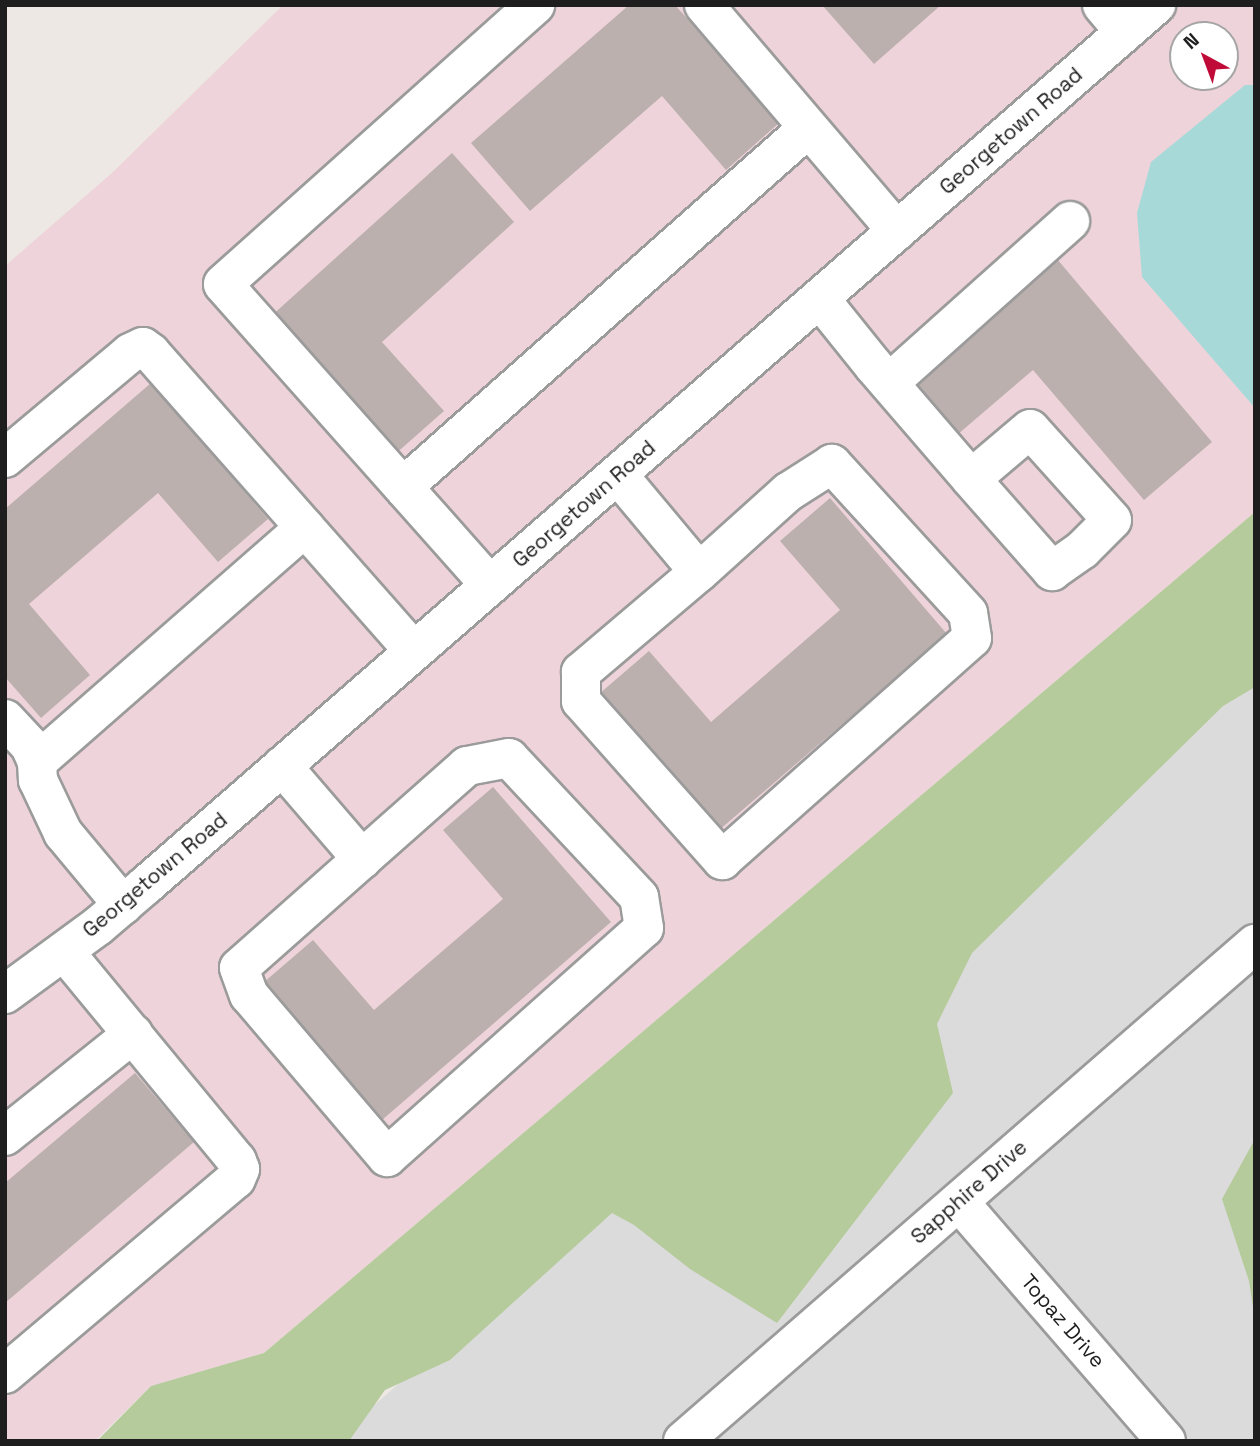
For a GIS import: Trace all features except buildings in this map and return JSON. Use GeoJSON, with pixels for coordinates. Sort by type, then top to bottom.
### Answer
{"type":"FeatureCollection","features":[{"type":"Feature","properties":{"kind":"street"},"geometry":{"type":"LineString","coordinates":[[490,585],[222,284],[535,5]]}},
{"type":"Feature","properties":{"kind":"street"},"geometry":{"type":"LineString","coordinates":[[704,5],[897,231]]}},
{"type":"Feature","properties":{"kind":"street","name":"Georgetown Road"},"geometry":{"type":"LineString","coordinates":[[5,994],[123,905],[820,299],[897,231],[1114,19],[1156,5]]}},
{"type":"Feature","properties":{"kind":"street"},"geometry":{"type":"LineString","coordinates":[[403,487],[808,128]]}},
{"type":"Feature","properties":{"kind":"street"},"geometry":{"type":"LineString","coordinates":[[889,383],[1070,220]]}},
{"type":"Feature","properties":{"kind":"street"},"geometry":{"type":"LineString","coordinates":[[820,299],[971,478]]}},
{"type":"Feature","properties":{"kind":"street"},"geometry":{"type":"LineString","coordinates":[[5,458],[130,353],[143,348],[414,651]]}},
{"type":"Feature","properties":{"kind":"street"},"geometry":{"type":"LineString","coordinates":[[832,464],[968,613],[972,638],[722,860],[581,701],[581,672],[699,572],[788,492],[832,464]]}},
{"type":"Feature","properties":{"kind":"street"},"geometry":{"type":"LineString","coordinates":[[618,475],[699,572]]}},
{"type":"Feature","properties":{"kind":"street"},"geometry":{"type":"LineString","coordinates":[[37,762],[305,527]]}},
{"type":"Feature","properties":{"kind":"street"},"geometry":{"type":"LineString","coordinates":[[5,719],[30,746],[37,762],[38,780],[62,833],[123,905]]}},
{"type":"Feature","properties":{"kind":"street"},"geometry":{"type":"LineString","coordinates":[[509,758],[639,897],[644,928],[387,1157],[249,995],[239,968],[362,859],[467,766],[509,758]]}},
{"type":"Feature","properties":{"kind":"street"},"geometry":{"type":"LineString","coordinates":[[282,766],[362,859]]}},
{"type":"Feature","properties":{"kind":"street","name":"Sapphire Drive"},"geometry":{"type":"LineString","coordinates":[[683,1441],[1255,944]]}},
{"type":"Feature","properties":{"kind":"street"},"geometry":{"type":"LineString","coordinates":[[5,1374],[236,1179],[240,1169],[237,1161],[64,951]]}},
{"type":"Feature","properties":{"kind":"street"},"geometry":{"type":"LineString","coordinates":[[5,1136],[133,1034]]}},
{"type":"Feature","properties":{"kind":"street","name":"Topaz Drive"},"geometry":{"type":"LineString","coordinates":[[959,1202],[1166,1441]]}},
{"type":"Feature","properties":{"kind":"shaded area"},"geometry":{"type":"Polygon","coordinates":[[[283,5],[1255,5],[1255,512],[264,1353],[151,1386],[95,1441],[5,1441],[5,266],[113,172],[283,5]]]}},
{"type":"Feature","properties":{"kind":"shaded area"},"geometry":{"type":"Polygon","coordinates":[[[1255,638],[1255,1441],[333,1441],[1255,638]]]}},
{"type":"Feature","properties":{"kind":"green space"},"geometry":{"type":"Polygon","coordinates":[[[1255,512],[1255,687],[1223,706],[972,953],[937,1024],[953,1093],[777,1323],[690,1269],[634,1225],[612,1213],[450,1360],[385,1390],[349,1441],[97,1441],[151,1386],[264,1353],[1255,512]]]}},
{"type":"Feature","properties":{"kind":"green space"},"geometry":{"type":"Polygon","coordinates":[[[1255,1139],[1255,1320],[1249,1281],[1222,1199],[1255,1139]]]}},
{"type":"Feature","properties":{"kind":"water"},"geometry":{"type":"Polygon","coordinates":[[[1245,85],[1255,85],[1255,408],[1142,277],[1137,213],[1151,162],[1245,85]]]}}]}
